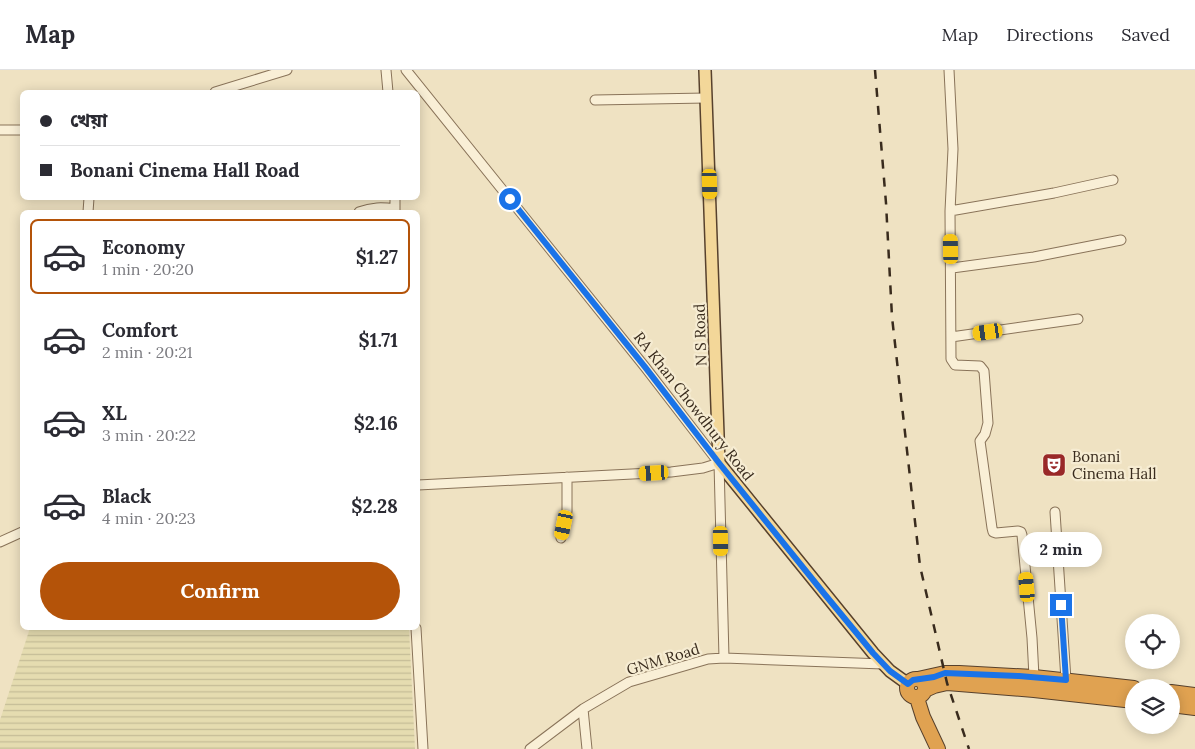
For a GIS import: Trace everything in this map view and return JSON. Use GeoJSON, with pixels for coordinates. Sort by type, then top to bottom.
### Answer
{"type":"FeatureCollection","features":[{"type":"Feature","properties":{"kind":"highway"},"geometry":{"type":"LineString","coordinates":[[938,749],[923,717],[917,688],[947,683],[1005,682],[1034,677],[1066,680],[1125,698]]}},
{"type":"Feature","properties":{"kind":"highway"},"geometry":{"type":"LineString","coordinates":[[1005,682],[1063,692],[1109,692],[1125,689]]}},
{"type":"Feature","properties":{"kind":"highway"},"geometry":{"type":"LineString","coordinates":[[1180,693],[1195,695]]}},
{"type":"Feature","properties":{"kind":"highway"},"geometry":{"type":"LineString","coordinates":[[1180,706],[1195,708]]}},
{"type":"Feature","properties":{"kind":"main road","name":"N S Road"},"geometry":{"type":"LineString","coordinates":[[705,70],[719,463]]}},
{"type":"Feature","properties":{"kind":"main road","name":"RA Khan Chowdhury Road"},"geometry":{"type":"LineString","coordinates":[[719,463],[883,664],[890,671],[917,688]]}},
{"type":"Feature","properties":{"kind":"street"},"geometry":{"type":"LineString","coordinates":[[222,90],[287,70]]}},
{"type":"Feature","properties":{"kind":"street"},"geometry":{"type":"LineString","coordinates":[[386,70],[388,90]]}},
{"type":"Feature","properties":{"kind":"street","name":"RA Khan Chowdhury Road"},"geometry":{"type":"LineString","coordinates":[[406,70],[645,367],[719,463]]}},
{"type":"Feature","properties":{"kind":"street"},"geometry":{"type":"LineString","coordinates":[[949,70],[953,149],[950,211],[952,268],[951,359],[955,365],[980,366],[984,371],[988,423],[985,434],[980,441],[992,528],[993,532],[1018,531],[1022,535],[1034,677]]}},
{"type":"Feature","properties":{"kind":"street"},"geometry":{"type":"LineString","coordinates":[[595,100],[706,98]]}},
{"type":"Feature","properties":{"kind":"street"},"geometry":{"type":"LineString","coordinates":[[0,130],[20,130]]}},
{"type":"Feature","properties":{"kind":"street"},"geometry":{"type":"LineString","coordinates":[[950,211],[1054,193],[1113,180]]}},
{"type":"Feature","properties":{"kind":"street"},"geometry":{"type":"LineString","coordinates":[[364,210],[383,207],[392,210]]}},
{"type":"Feature","properties":{"kind":"street"},"geometry":{"type":"LineString","coordinates":[[952,268],[1034,257],[1120,240]]}},
{"type":"Feature","properties":{"kind":"street"},"geometry":{"type":"LineString","coordinates":[[951,337],[1078,319]]}},
{"type":"Feature","properties":{"kind":"street"},"geometry":{"type":"LineString","coordinates":[[420,484],[671,472],[703,468],[719,463]]}},
{"type":"Feature","properties":{"kind":"street","name":"N S Road"},"geometry":{"type":"LineString","coordinates":[[719,463],[724,658]]}},
{"type":"Feature","properties":{"kind":"street"},"geometry":{"type":"LineString","coordinates":[[561,538],[567,511],[567,477]]}},
{"type":"Feature","properties":{"kind":"street"},"geometry":{"type":"LineString","coordinates":[[1055,512],[1066,680]]}},
{"type":"Feature","properties":{"kind":"street"},"geometry":{"type":"LineString","coordinates":[[0,542],[20,533]]}},
{"type":"Feature","properties":{"kind":"street"},"geometry":{"type":"LineString","coordinates":[[416,630],[423,749]]}},
{"type":"Feature","properties":{"kind":"street","name":"GNM Road"},"geometry":{"type":"LineString","coordinates":[[530,749],[583,710],[630,682],[708,659],[883,664]]}},
{"type":"Feature","properties":{"kind":"street"},"geometry":{"type":"LineString","coordinates":[[583,710],[587,749]]}},
{"type":"Feature","properties":{"kind":"shaded area"},"geometry":{"type":"Polygon","coordinates":[[[29,630],[409,630],[415,749],[0,749],[0,720],[29,630]]]}},
{"type":"Feature","properties":{"kind":"railway"},"geometry":{"type":"LineString","coordinates":[[875,70],[886,203],[892,317],[920,566],[947,683],[969,749]]}},
{"type":"Feature","properties":{"kind":"place","name":"Bonani Cinema Hall"},"geometry":{"type":"Point","coordinates":[1054,465]}},
{"type":"Feature","properties":{"kind":"route"},"geometry":{"type":"LineString","coordinates":[[510,199],[760,514],[873,653],[890,671],[908,684],[913,680],[934,677],[945,673],[1066,680],[1061,605]]}}]}
